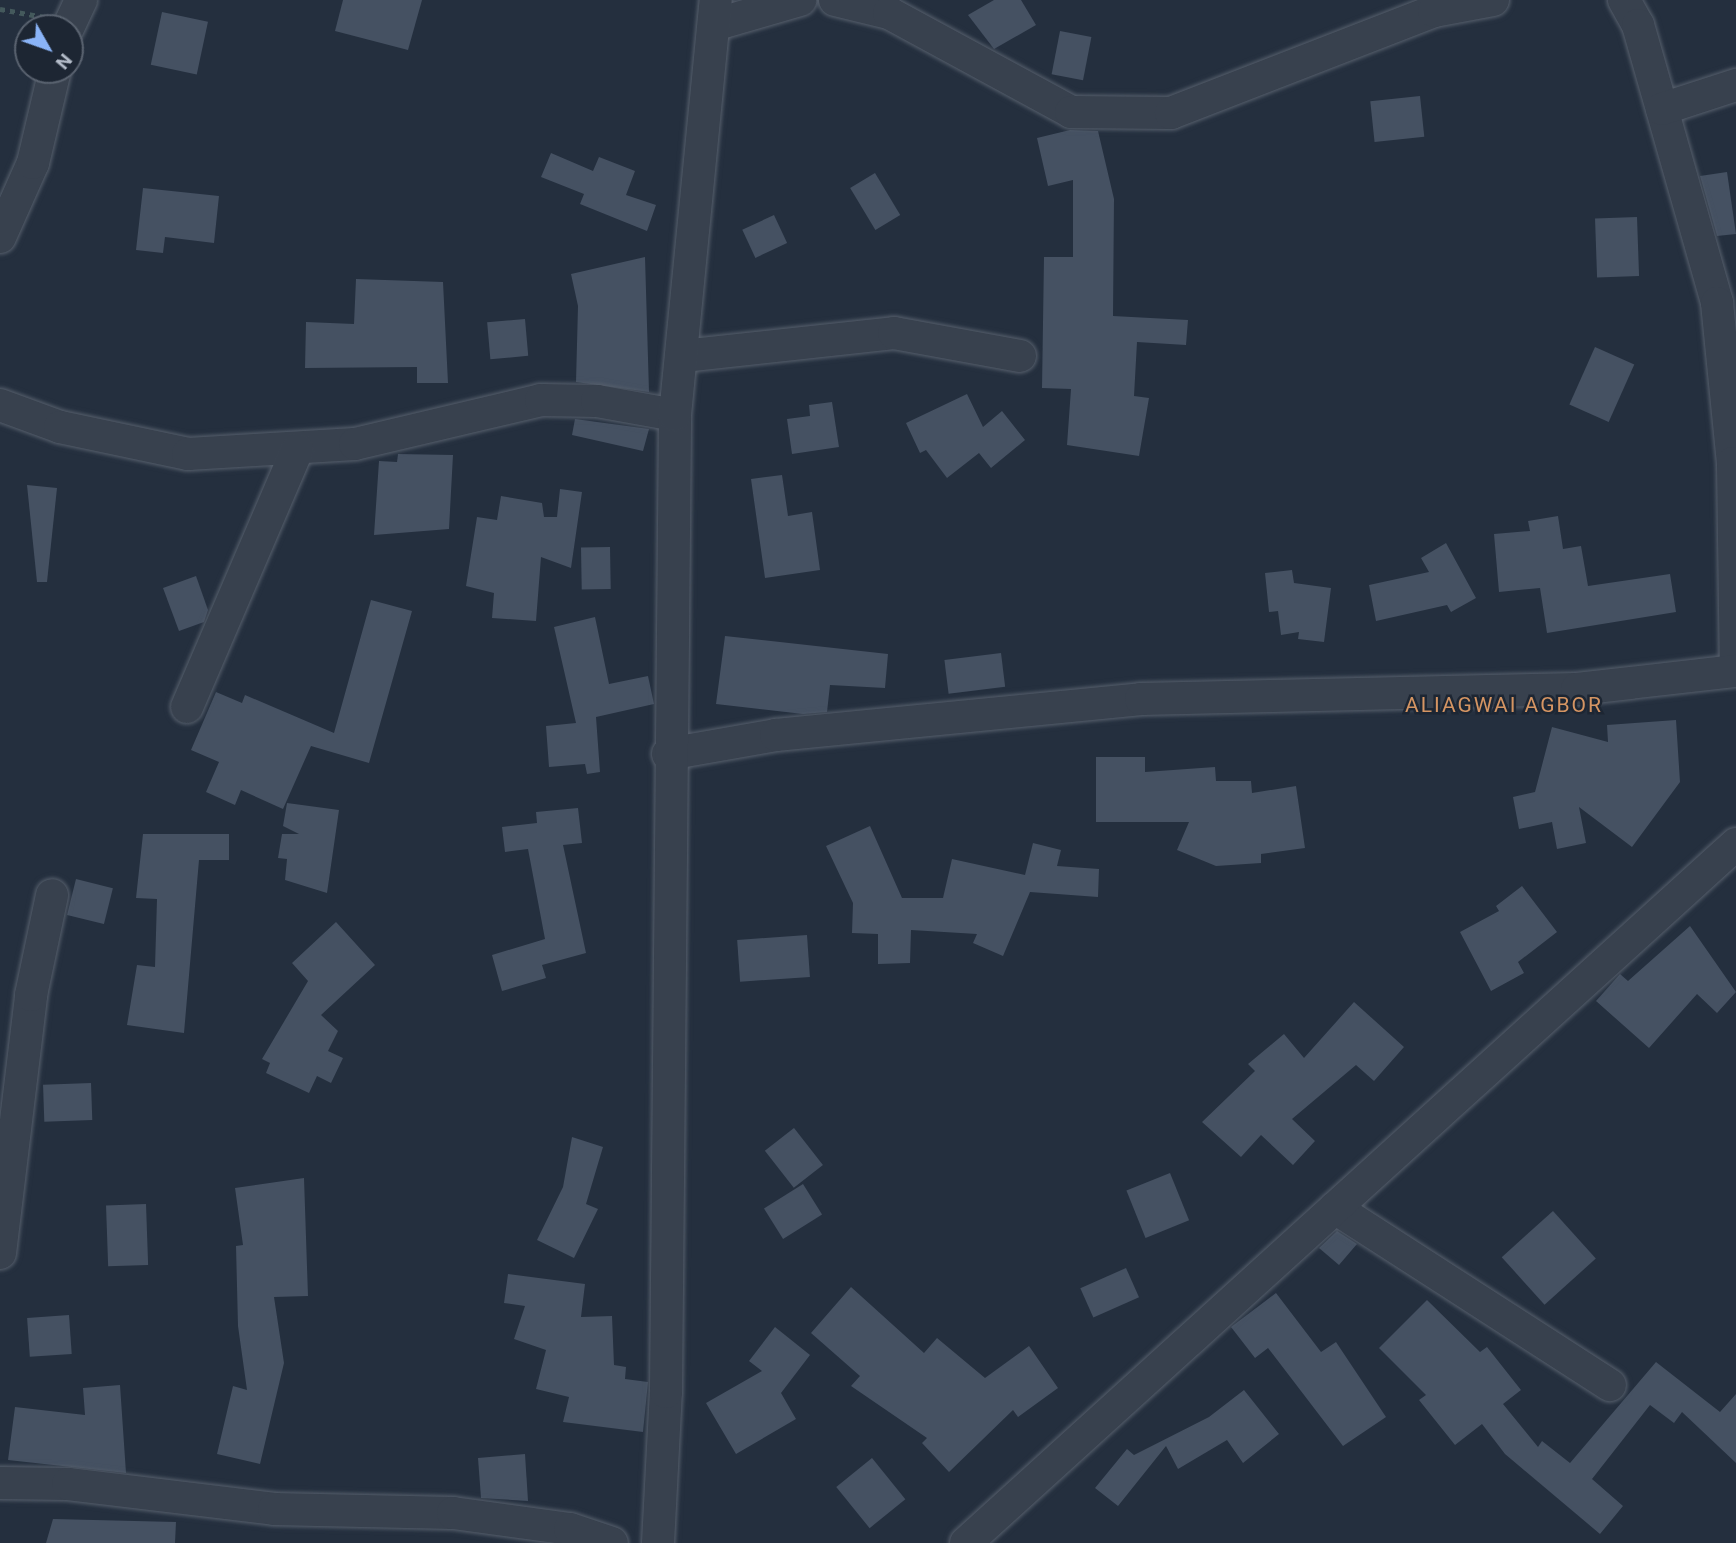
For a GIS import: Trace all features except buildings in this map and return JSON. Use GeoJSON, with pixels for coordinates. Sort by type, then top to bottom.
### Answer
{"type":"FeatureCollection","features":[{"type":"Feature","properties":{"kind":"street"},"geometry":{"type":"LineString","coordinates":[[658,1543],[666,1392],[668,754],[675,415],[683,356],[715,13],[800,0]]}},
{"type":"Feature","properties":{"kind":"street"},"geometry":{"type":"LineString","coordinates":[[835,0],[889,13],[1071,112],[1171,113],[1434,11],[1493,0]]}},
{"type":"Feature","properties":{"kind":"street"},"geometry":{"type":"LineString","coordinates":[[668,754],[776,735],[1141,699],[1577,689],[1736,669],[1733,463],[1717,303],[1662,109],[1625,0]]}},
{"type":"Feature","properties":{"kind":"street"},"geometry":{"type":"LineString","coordinates":[[0,237],[33,163],[52,84]]}},
{"type":"Feature","properties":{"kind":"street"},"geometry":{"type":"LineString","coordinates":[[1662,109],[1736,85]]}},
{"type":"Feature","properties":{"kind":"street"},"geometry":{"type":"LineString","coordinates":[[683,356],[894,333],[1020,356]]}},
{"type":"Feature","properties":{"kind":"street"},"geometry":{"type":"LineString","coordinates":[[0,405],[60,427],[188,454],[297,450],[355,444],[541,400],[597,401],[675,415]]}},
{"type":"Feature","properties":{"kind":"street"},"geometry":{"type":"LineString","coordinates":[[187,707],[297,450]]}},
{"type":"Feature","properties":{"kind":"street"},"geometry":{"type":"LineString","coordinates":[[966,1543],[1736,844]]}},
{"type":"Feature","properties":{"kind":"street"},"geometry":{"type":"LineString","coordinates":[[0,1253],[31,995],[52,895]]}},
{"type":"Feature","properties":{"kind":"street"},"geometry":{"type":"LineString","coordinates":[[1335,1208],[1610,1385]]}},
{"type":"Feature","properties":{"kind":"street"},"geometry":{"type":"LineString","coordinates":[[0,1483],[68,1484],[274,1509],[453,1513],[570,1529],[612,1543]]}},
{"type":"Feature","properties":{"kind":"path"},"geometry":{"type":"LineString","coordinates":[[0,9],[46,14]]}},
{"type":"Feature","properties":{"kind":"district","name":"ALIAGWAI AGBOR"},"geometry":{"type":"Point","coordinates":[1504,705]}}]}
